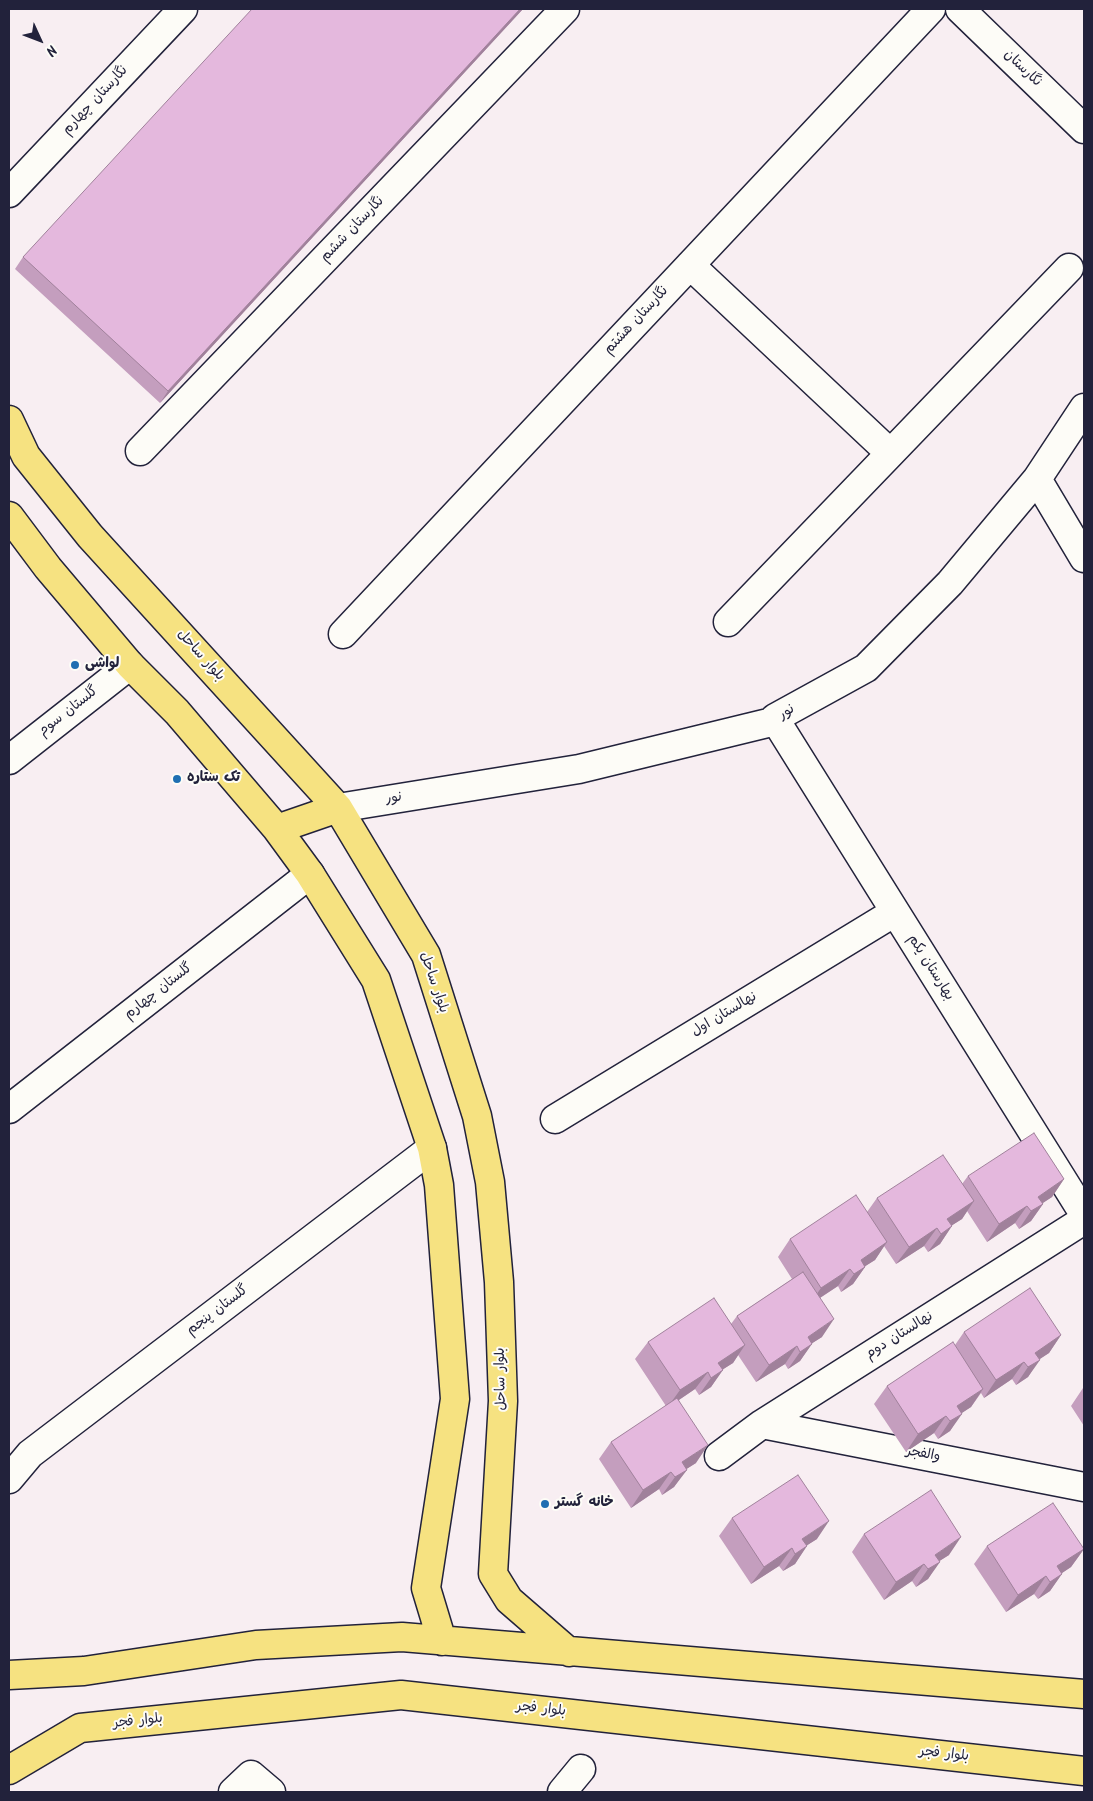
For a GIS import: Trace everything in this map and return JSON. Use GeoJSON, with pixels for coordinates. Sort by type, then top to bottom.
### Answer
{"type":"FeatureCollection","features":[{"type":"Feature","properties":{"kind":"main road","name":"بلوار ساحل"},"geometry":{"type":"LineString","coordinates":[[9,420],[26,456],[90,536],[338,808],[426,955],[477,1116],[490,1182],[500,1302],[503,1401],[493,1574],[510,1600],[569,1652]]}},
{"type":"Feature","properties":{"kind":"main road"},"geometry":{"type":"LineString","coordinates":[[9,516],[48,568],[130,665],[177,712],[278,829],[310,874],[376,980],[432,1148],[439,1185],[455,1399],[426,1588],[442,1641]]}},
{"type":"Feature","properties":{"kind":"main road"},"geometry":{"type":"LineString","coordinates":[[278,829],[338,808]]}},
{"type":"Feature","properties":{"kind":"main road"},"geometry":{"type":"LineString","coordinates":[[9,1676],[84,1672],[256,1645],[402,1637],[1084,1694]]}},
{"type":"Feature","properties":{"kind":"main road","name":"بلوار فجر"},"geometry":{"type":"LineString","coordinates":[[9,1770],[80,1728],[400,1695],[1084,1771]]}},
{"type":"Feature","properties":{"kind":"street","name":"نگارستان چهارم"},"geometry":{"type":"LineString","coordinates":[[9,193],[183,9]]}},
{"type":"Feature","properties":{"kind":"street","name":"نگارستان ششم"},"geometry":{"type":"LineString","coordinates":[[140,452],[565,9]]}},
{"type":"Feature","properties":{"kind":"street","name":"نگارستان هشتم"},"geometry":{"type":"LineString","coordinates":[[343,634],[931,9]]}},
{"type":"Feature","properties":{"kind":"street","name":"نگارستان"},"geometry":{"type":"LineString","coordinates":[[960,9],[1084,128]]}},
{"type":"Feature","properties":{"kind":"street"},"geometry":{"type":"LineString","coordinates":[[690,265],[890,453]]}},
{"type":"Feature","properties":{"kind":"street"},"geometry":{"type":"LineString","coordinates":[[728,622],[1069,268]]}},
{"type":"Feature","properties":{"kind":"street","name":"نور"},"geometry":{"type":"LineString","coordinates":[[338,808],[579,769],[776,721],[775,718],[866,668],[950,583],[1037,478],[1084,408]]}},
{"type":"Feature","properties":{"kind":"street"},"geometry":{"type":"LineString","coordinates":[[1037,478],[1084,558]]}},
{"type":"Feature","properties":{"kind":"street","name":"گلستان سوم"},"geometry":{"type":"LineString","coordinates":[[9,760],[130,665]]}},
{"type":"Feature","properties":{"kind":"street","name":"بهارستان یکم"},"geometry":{"type":"LineString","coordinates":[[776,721],[1084,1214]]}},
{"type":"Feature","properties":{"kind":"street","name":"گلستان چهارم"},"geometry":{"type":"LineString","coordinates":[[9,1109],[310,874]]}},
{"type":"Feature","properties":{"kind":"street","name":"نهالستان اول"},"geometry":{"type":"LineString","coordinates":[[555,1119],[895,912]]}},
{"type":"Feature","properties":{"kind":"street","name":"گلستان پنجم"},"geometry":{"type":"LineString","coordinates":[[9,1479],[19,1454],[432,1148]]}},
{"type":"Feature","properties":{"kind":"street","name":"نهالستان دوم"},"geometry":{"type":"LineString","coordinates":[[719,1456],[762,1424],[1084,1220]]}},
{"type":"Feature","properties":{"kind":"street","name":"والفجر"},"geometry":{"type":"LineString","coordinates":[[762,1424],[1084,1487]]}},
{"type":"Feature","properties":{"kind":"street"},"geometry":{"type":"LineString","coordinates":[[562,1792],[581,1769]]}},
{"type":"Feature","properties":{"kind":"street"},"geometry":{"type":"LineString","coordinates":[[233,1792],[251,1775],[271,1792]]}},
{"type":"Feature","properties":{"kind":"building"},"geometry":{"type":"Polygon","coordinates":[[[252,9],[520,9],[168,391],[23,257],[252,9]]]}},
{"type":"Feature","properties":{"kind":"building"},"geometry":{"type":"Polygon","coordinates":[[[1034,1133],[1064,1179],[1038,1197],[1043,1204],[1031,1211],[1027,1206],[999,1224],[968,1176],[1034,1133]]]}},
{"type":"Feature","properties":{"kind":"building"},"geometry":{"type":"Polygon","coordinates":[[[943,1155],[974,1201],[947,1219],[952,1226],[941,1234],[937,1228],[909,1247],[877,1198],[943,1155]]]}},
{"type":"Feature","properties":{"kind":"building"},"geometry":{"type":"Polygon","coordinates":[[[856,1195],[887,1242],[861,1260],[865,1267],[854,1274],[850,1269],[821,1288],[790,1239],[856,1195]]]}},
{"type":"Feature","properties":{"kind":"building"},"geometry":{"type":"Polygon","coordinates":[[[803,1272],[834,1319],[808,1337],[812,1344],[800,1352],[797,1346],[769,1365],[737,1316],[803,1272]]]}},
{"type":"Feature","properties":{"kind":"building"},"geometry":{"type":"Polygon","coordinates":[[[1030,1288],[1061,1335],[1035,1353],[1040,1360],[1028,1367],[1024,1362],[996,1380],[964,1332],[1030,1288]]]}},
{"type":"Feature","properties":{"kind":"building"},"geometry":{"type":"Polygon","coordinates":[[[714,1298],[745,1345],[718,1363],[723,1370],[711,1378],[708,1372],[680,1390],[648,1342],[714,1298]]]}},
{"type":"Feature","properties":{"kind":"building"},"geometry":{"type":"Polygon","coordinates":[[[953,1342],[983,1389],[957,1406],[962,1414],[950,1421],[946,1416],[918,1434],[887,1386],[953,1342]]]}},
{"type":"Feature","properties":{"kind":"building"},"geometry":{"type":"Polygon","coordinates":[[[677,1398],[708,1445],[682,1462],[687,1470],[675,1477],[671,1472],[643,1490],[611,1442],[677,1398]]]}},
{"type":"Feature","properties":{"kind":"building"},"geometry":{"type":"Polygon","coordinates":[[[798,1475],[829,1521],[802,1539],[807,1546],[795,1554],[792,1548],[764,1567],[732,1518],[798,1475]]]}},
{"type":"Feature","properties":{"kind":"building"},"geometry":{"type":"Polygon","coordinates":[[[931,1490],[961,1537],[935,1555],[940,1562],[928,1569],[924,1564],[896,1582],[864,1534],[931,1490]]]}},
{"type":"Feature","properties":{"kind":"building"},"geometry":{"type":"Polygon","coordinates":[[[1053,1503],[1084,1549],[1057,1566],[1062,1574],[1050,1582],[1046,1576],[1018,1595],[987,1546],[1053,1503]]]}},
{"type":"Feature","properties":{"kind":"place","name":"لواشی"},"geometry":{"type":"Point","coordinates":[75,665]}},
{"type":"Feature","properties":{"kind":"place","name":"تک ستاره"},"geometry":{"type":"Point","coordinates":[177,779]}},
{"type":"Feature","properties":{"kind":"place","name":"خانه گستر"},"geometry":{"type":"Point","coordinates":[545,1504]}}]}
